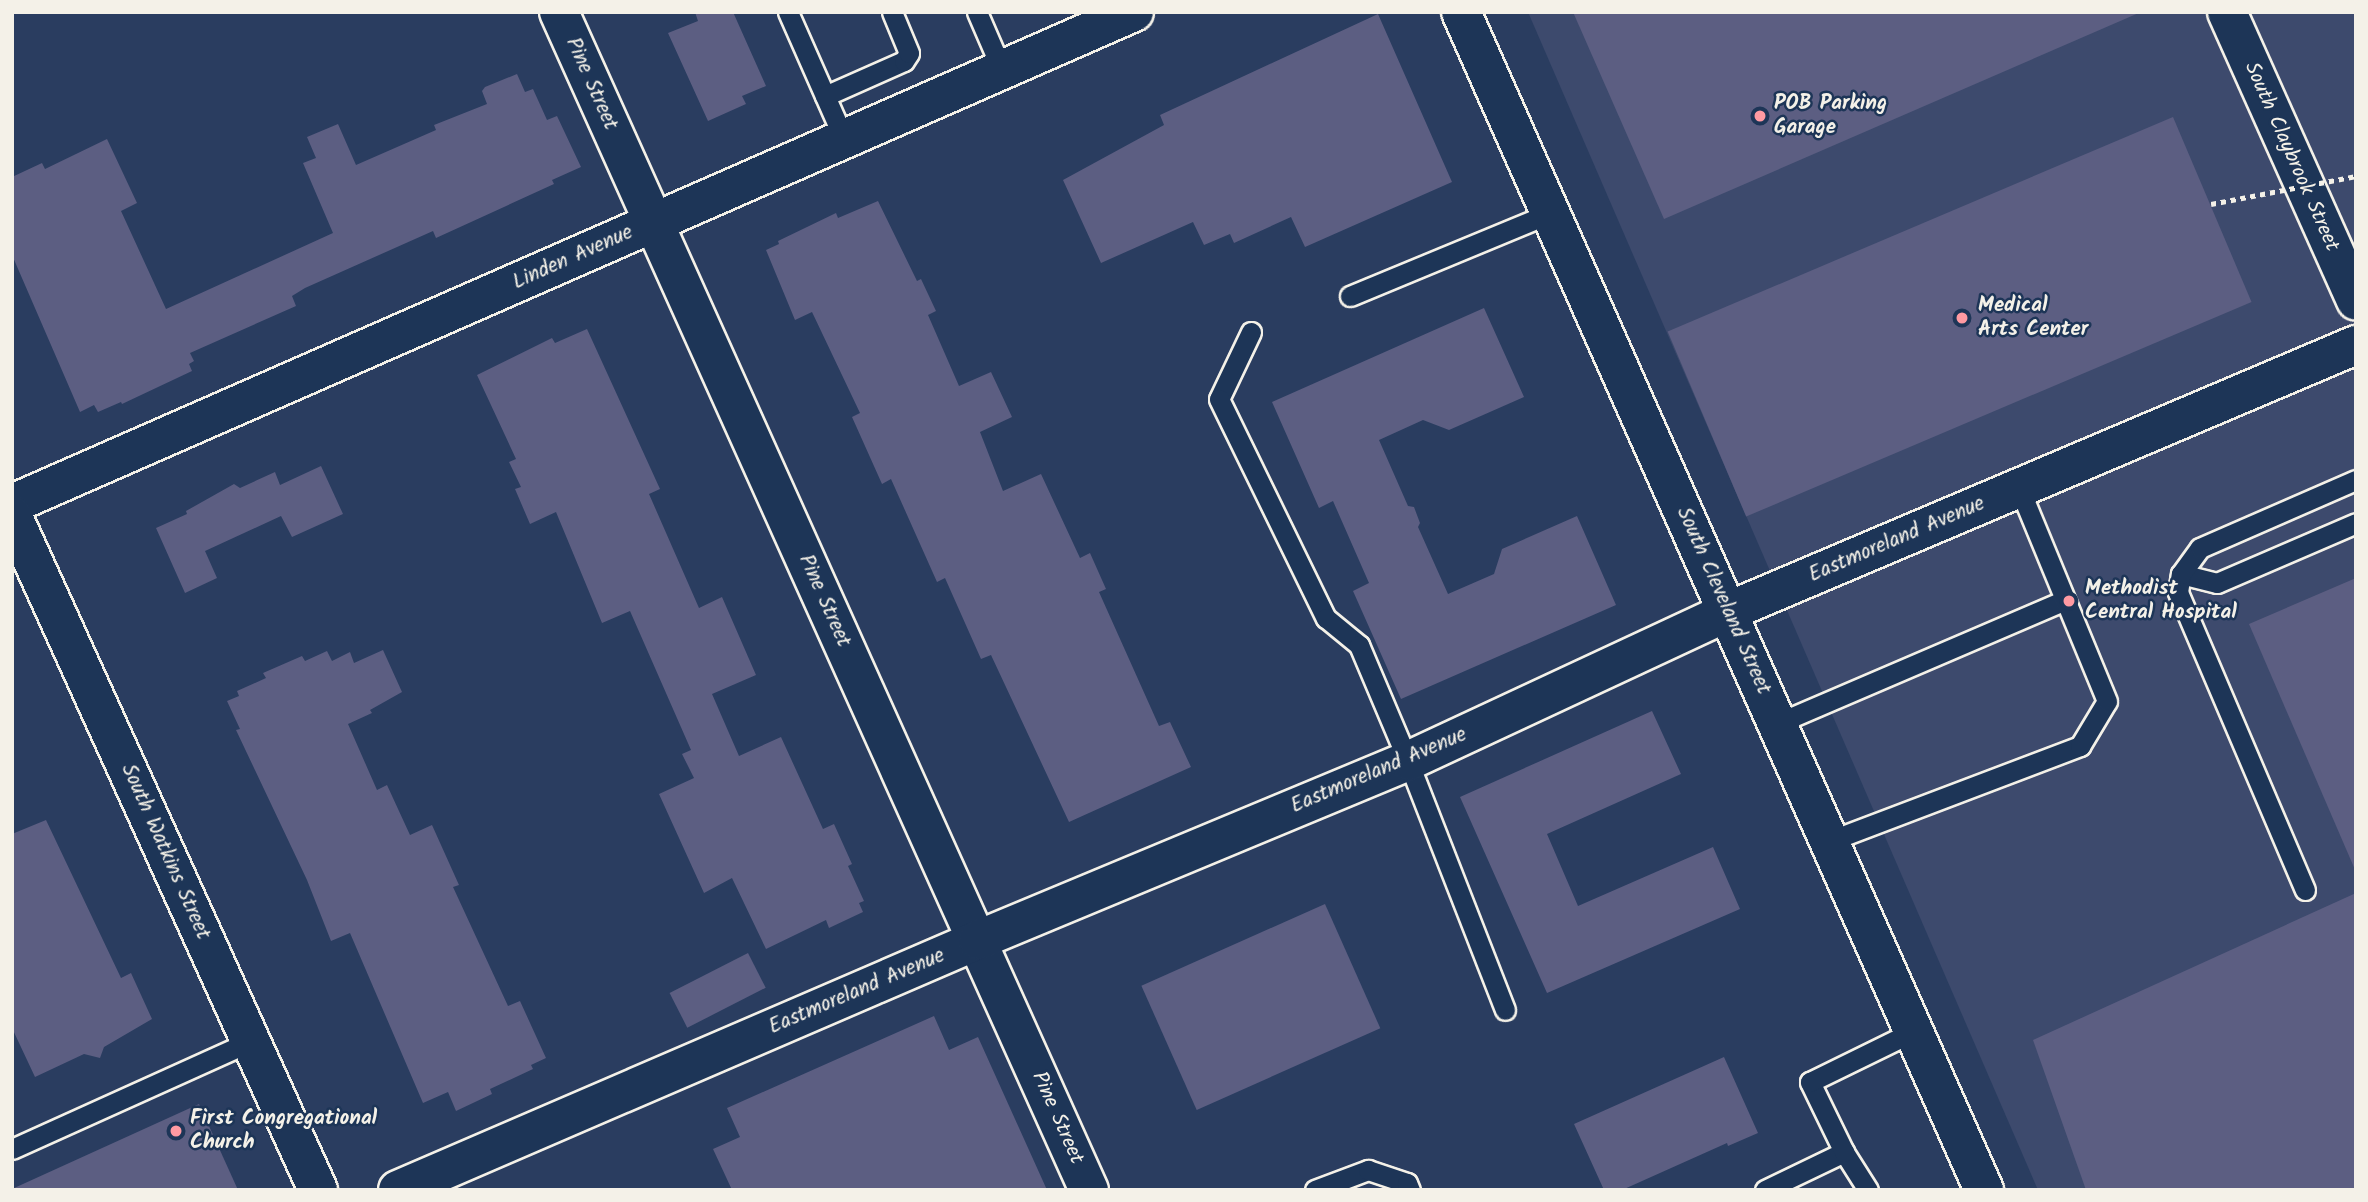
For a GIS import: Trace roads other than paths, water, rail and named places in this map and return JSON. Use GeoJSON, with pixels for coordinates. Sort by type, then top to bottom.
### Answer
{"type":"FeatureCollection","features":[{"type":"Feature","properties":{"kind":"street","name":"Pine Street"},"geometry":{"type":"LineString","coordinates":[[559,12],[1089,1190]]}},
{"type":"Feature","properties":{"kind":"street","name":"Linden Avenue"},"geometry":{"type":"LineString","coordinates":[[12,504],[1134,12]]}},
{"type":"Feature","properties":{"kind":"street","name":"South Cleveland Street"},"geometry":{"type":"LineString","coordinates":[[1461,12],[1548,214],[1730,611],[1827,842],[1984,1190]]}},
{"type":"Feature","properties":{"kind":"street","name":"South Claybrook Street"},"geometry":{"type":"LineString","coordinates":[[2227,12],[2356,301]]}},
{"type":"Feature","properties":{"kind":"street","name":"Eastmoreland Avenue"},"geometry":{"type":"LineString","coordinates":[[398,1190],[978,940],[1408,761],[1730,611],[2356,345]]}},
{"type":"Feature","properties":{"kind":"street","name":"South Watkins Street"},"geometry":{"type":"LineString","coordinates":[[12,515],[318,1190]]}},
{"type":"Feature","properties":{"kind":"lane"},"geometry":{"type":"LineString","coordinates":[[788,12],[844,139]]}},
{"type":"Feature","properties":{"kind":"lane"},"geometry":{"type":"LineString","coordinates":[[824,96],[904,61],[909,53],[892,12]]}},
{"type":"Feature","properties":{"kind":"lane"},"geometry":{"type":"LineString","coordinates":[[977,12],[1002,70]]}},
{"type":"Feature","properties":{"kind":"lane"},"geometry":{"type":"LineString","coordinates":[[1350,296],[1548,214]]}},
{"type":"Feature","properties":{"kind":"lane"},"geometry":{"type":"LineString","coordinates":[[1251,332],[1219,399],[1325,618],[1359,645],[1408,761],[1505,1010]]}},
{"type":"Feature","properties":{"kind":"lane"},"geometry":{"type":"LineString","coordinates":[[2305,890],[2178,592],[2181,574],[2200,548],[2356,480]]}},
{"type":"Feature","properties":{"kind":"lane"},"geometry":{"type":"LineString","coordinates":[[1827,842],[2080,746],[2107,701],[2018,488]]}},
{"type":"Feature","properties":{"kind":"lane"},"geometry":{"type":"LineString","coordinates":[[2181,574],[2217,583],[2356,523]]}},
{"type":"Feature","properties":{"kind":"lane"},"geometry":{"type":"LineString","coordinates":[[1776,724],[2065,600]]}},
{"type":"Feature","properties":{"kind":"lane"},"geometry":{"type":"LineString","coordinates":[[1868,1190],[1844,1152],[1810,1082],[1912,1032]]}},
{"type":"Feature","properties":{"kind":"lane"},"geometry":{"type":"LineString","coordinates":[[12,1149],[251,1041]]}},
{"type":"Feature","properties":{"kind":"lane"},"geometry":{"type":"LineString","coordinates":[[1765,1190],[1787,1185],[1844,1152]]}},
{"type":"Feature","properties":{"kind":"lane"},"geometry":{"type":"LineString","coordinates":[[1315,1190],[1368,1170],[1407,1183],[1410,1190]]}},
{"type":"Feature","properties":{"kind":"place","name":"POB Parking Garage"},"geometry":{"type":"Point","coordinates":[1760,116]}},
{"type":"Feature","properties":{"kind":"place","name":"Medical Arts Center"},"geometry":{"type":"Point","coordinates":[1962,318]}},
{"type":"Feature","properties":{"kind":"place","name":"Methodist Central Hospital"},"geometry":{"type":"Point","coordinates":[2069,601]}},
{"type":"Feature","properties":{"kind":"place","name":"First Congregational Church"},"geometry":{"type":"Point","coordinates":[176,1131]}}]}
